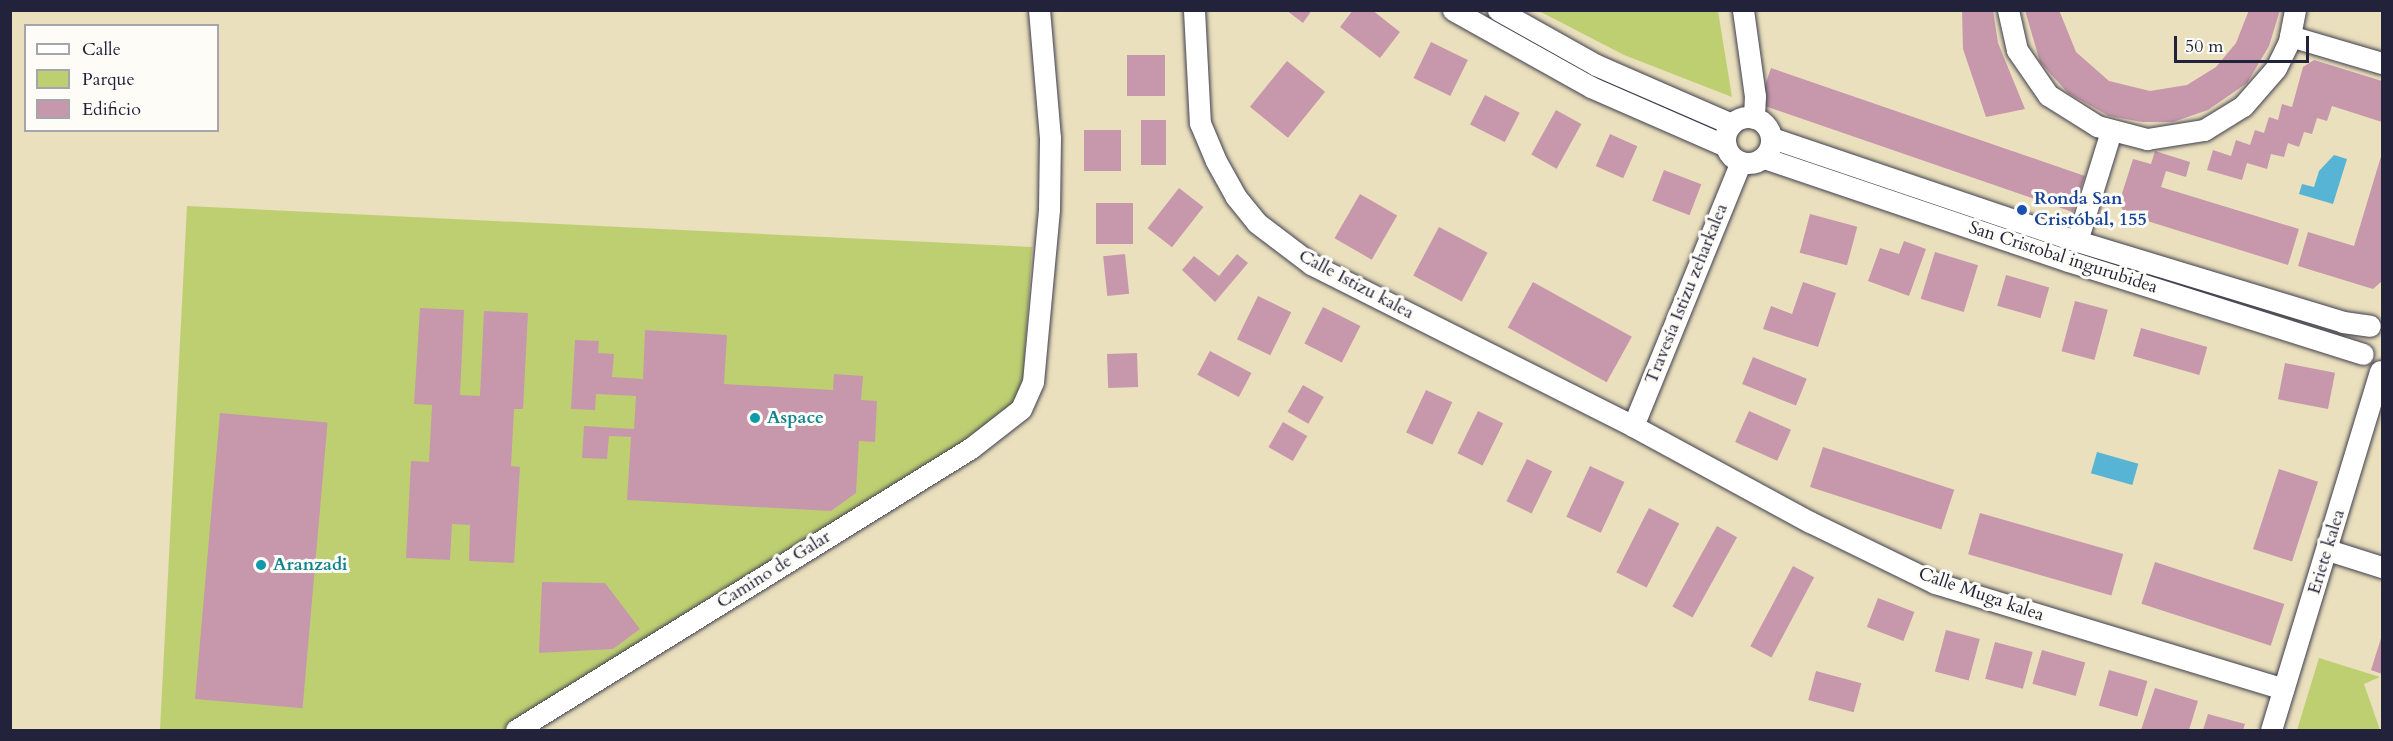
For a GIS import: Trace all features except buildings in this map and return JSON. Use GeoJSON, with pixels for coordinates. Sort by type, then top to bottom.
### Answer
{"type":"FeatureCollection","features":[{"type":"Feature","properties":{"kind":"street","name":"Camino de Galar"},"geometry":{"type":"LineString","coordinates":[[516,730],[970,448],[1009,422],[1026,401],[1033,382],[1049,209],[1050,138],[1039,10]]}},
{"type":"Feature","properties":{"kind":"street","name":"Calle Istizu kalea"},"geometry":{"type":"LineString","coordinates":[[1194,10],[1200,123],[1236,197],[1257,223],[1311,264],[1633,426]]}},
{"type":"Feature","properties":{"kind":"street"},"geometry":{"type":"LineString","coordinates":[[1453,10],[1591,87],[1726,146],[1741,162],[1749,164],[1764,158],[1772,138],[1762,122],[1754,118],[1732,124],[1596,64],[1498,10]]}},
{"type":"Feature","properties":{"kind":"street"},"geometry":{"type":"LineString","coordinates":[[1743,10],[1755,96],[1754,118]]}},
{"type":"Feature","properties":{"kind":"street"},"geometry":{"type":"LineString","coordinates":[[2008,10],[2017,50],[2036,82],[2061,107],[2111,131],[2140,138],[2165,137],[2218,123],[2257,93],[2276,68],[2290,36],[2295,10]]}},
{"type":"Feature","properties":{"kind":"street"},"geometry":{"type":"LineString","coordinates":[[2290,36],[2382,63]]}},
{"type":"Feature","properties":{"kind":"street"},"geometry":{"type":"LineString","coordinates":[[1726,146],[1726,134],[1732,124]]}},
{"type":"Feature","properties":{"kind":"street"},"geometry":{"type":"LineString","coordinates":[[2077,241],[2111,131]]}},
{"type":"Feature","properties":{"kind":"street","name":"San Cristobal ingurubidea"},"geometry":{"type":"LineString","coordinates":[[1772,138],[2077,241],[2343,322],[2376,323]]}},
{"type":"Feature","properties":{"kind":"street","name":"San Cristobal ingurubidea"},"geometry":{"type":"LineString","coordinates":[[1764,158],[2068,261],[2363,354]]}},
{"type":"Feature","properties":{"kind":"street","name":"Travesía Istizu zeharkalea"},"geometry":{"type":"LineString","coordinates":[[1633,426],[1741,162]]}},
{"type":"Feature","properties":{"kind":"street"},"geometry":{"type":"LineString","coordinates":[[2376,323],[2362,343],[2363,354],[2381,371]]}},
{"type":"Feature","properties":{"kind":"street","name":"Eriete kalea"},"geometry":{"type":"LineString","coordinates":[[2271,730],[2381,371]]}},
{"type":"Feature","properties":{"kind":"street","name":"Calle Muga kalea"},"geometry":{"type":"LineString","coordinates":[[1633,426],[1810,522],[1935,583],[2283,689]]}},
{"type":"Feature","properties":{"kind":"street"},"geometry":{"type":"LineString","coordinates":[[2328,550],[2382,567]]}},
{"type":"Feature","properties":{"kind":"green space"},"geometry":{"type":"Polygon","coordinates":[[[1539,11],[1718,11],[1732,97],[1624,55],[1539,11]]]}},
{"type":"Feature","properties":{"kind":"green space"},"geometry":{"type":"Polygon","coordinates":[[[187,206],[1032,247],[1021,409],[516,730],[160,730],[187,206]]]}},
{"type":"Feature","properties":{"kind":"green space"},"geometry":{"type":"Polygon","coordinates":[[[2107,259],[2301,318],[2300,322],[2106,263],[2107,259]]]}},
{"type":"Feature","properties":{"kind":"green space"},"geometry":{"type":"Polygon","coordinates":[[[2319,658],[2380,677],[2364,684],[2380,730],[2297,730],[2319,658]]]}},
{"type":"Feature","properties":{"kind":"water"},"geometry":{"type":"Polygon","coordinates":[[[2334,155],[2347,159],[2333,204],[2299,194],[2302,184],[2314,187],[2319,171],[2334,155]]]}},
{"type":"Feature","properties":{"kind":"water"},"geometry":{"type":"Polygon","coordinates":[[[2097,452],[2138,464],[2132,485],[2091,473],[2097,452]]]}},
{"type":"Feature","properties":{"kind":"place","name":"Ronda San Cristóbal, 155"},"geometry":{"type":"Point","coordinates":[2022,210]}},
{"type":"Feature","properties":{"kind":"place","name":"Aspace"},"geometry":{"type":"Point","coordinates":[755,418]}},
{"type":"Feature","properties":{"kind":"place","name":"Aranzadi"},"geometry":{"type":"Point","coordinates":[261,565]}}]}
